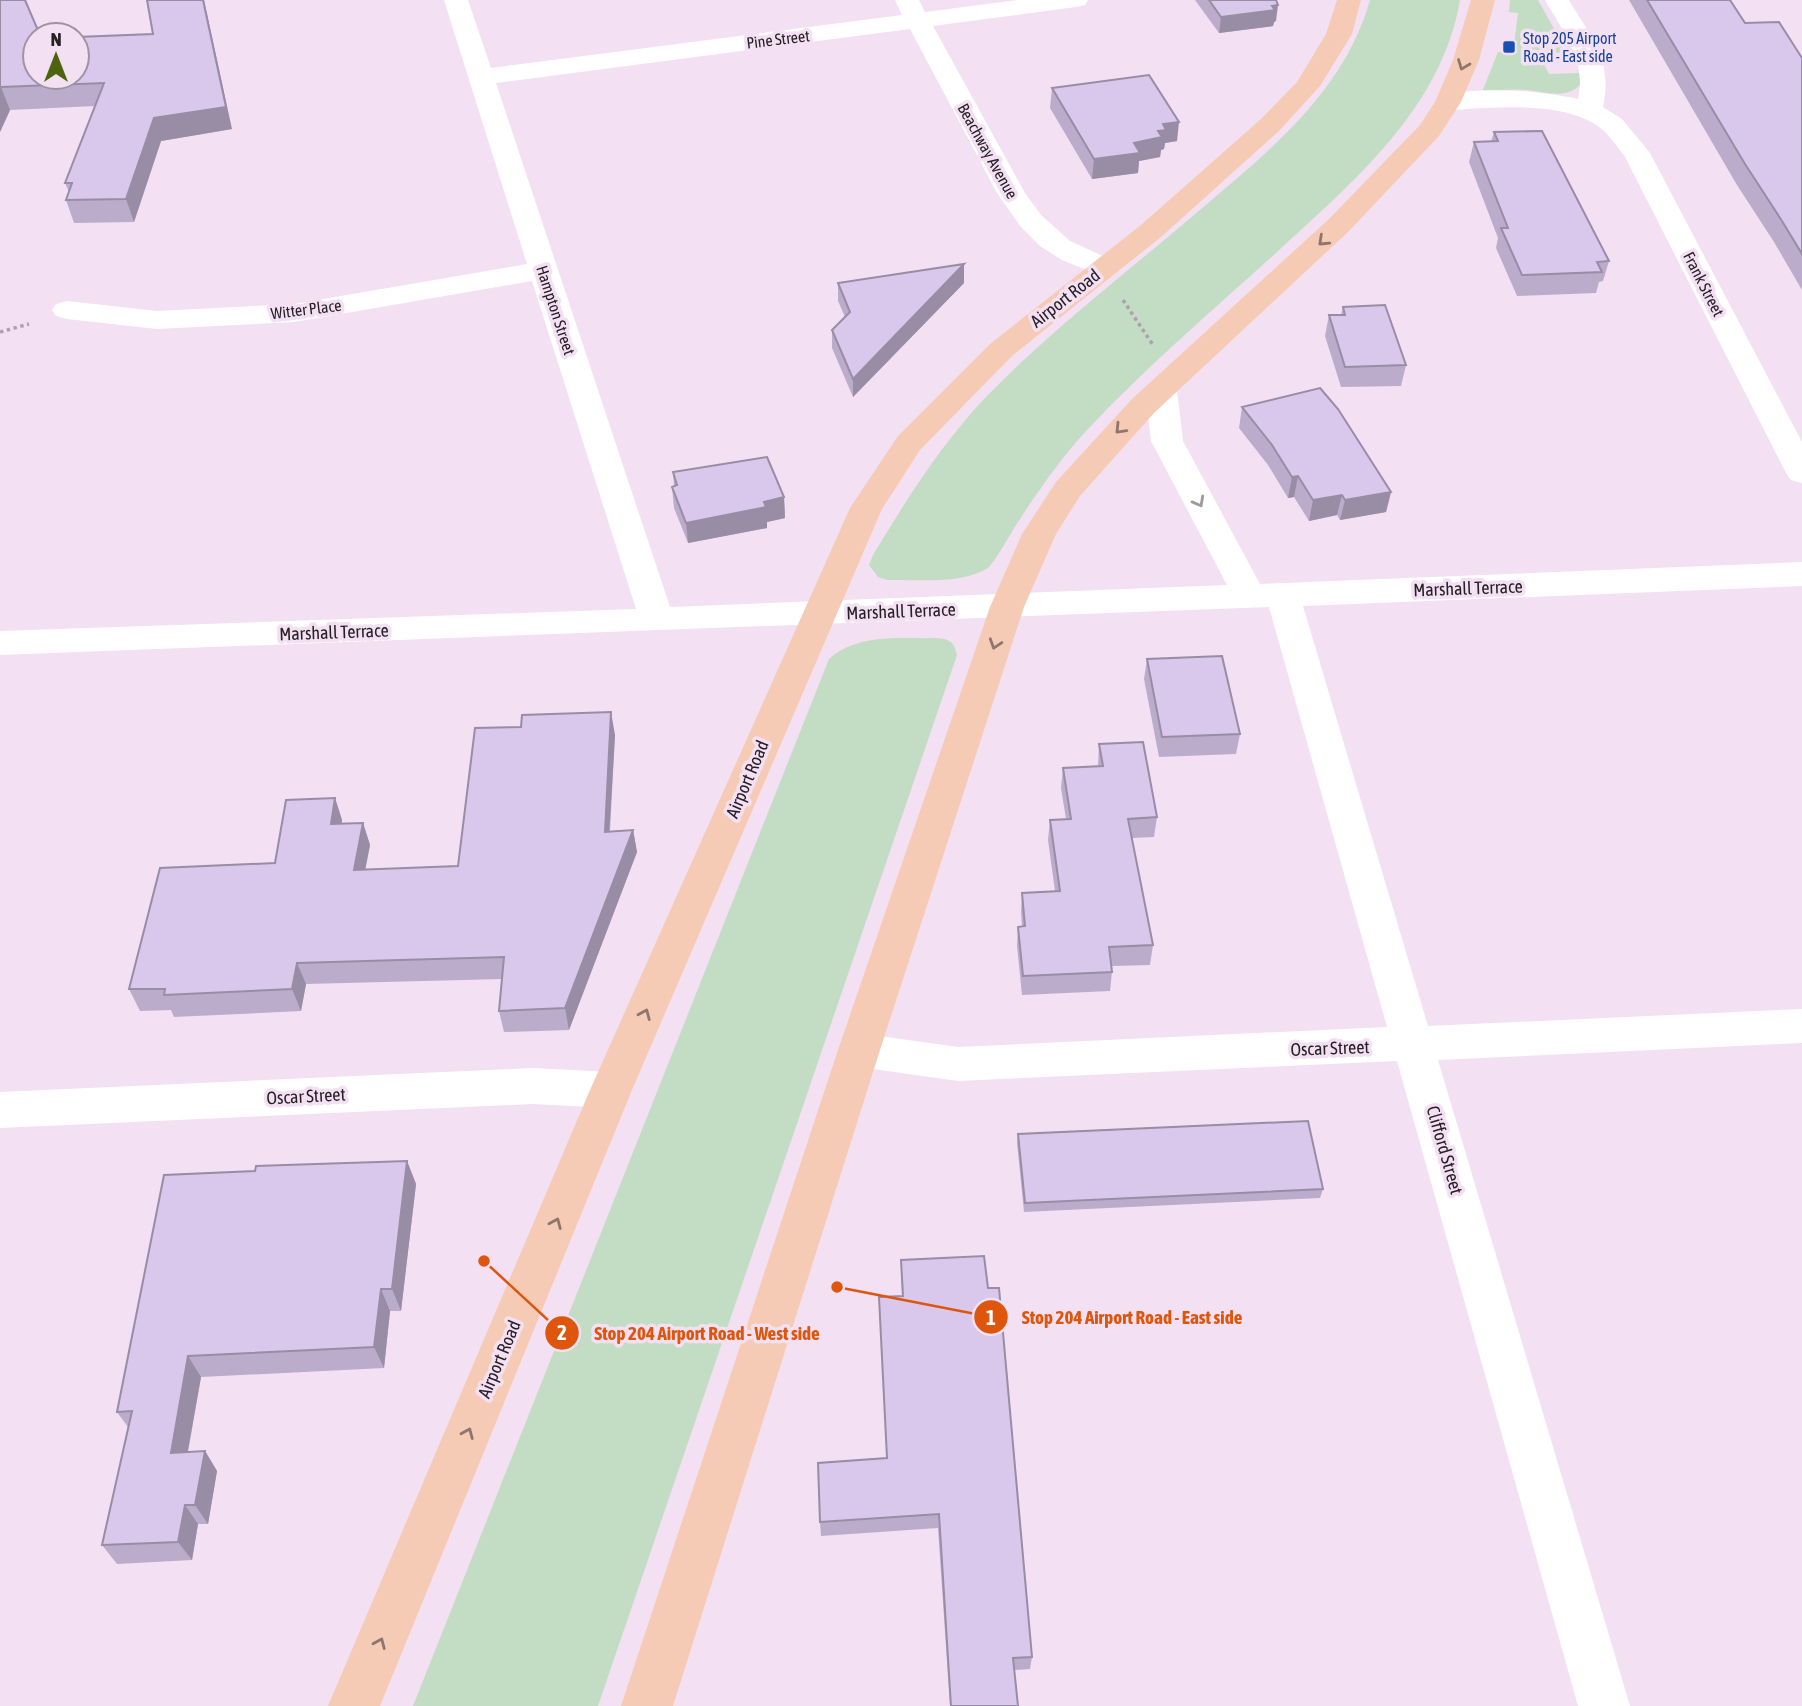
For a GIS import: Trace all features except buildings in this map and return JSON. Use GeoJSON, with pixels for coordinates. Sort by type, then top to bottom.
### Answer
{"type":"FeatureCollection","features":[{"type":"Feature","properties":{"kind":"main road","name":"Airport Road"},"geometry":{"type":"LineString","coordinates":[[354,1706],[611,1090],[866,508],[909,443],[1001,350],[1151,231],[1270,125],[1307,86],[1339,34],[1349,0]]}},
{"type":"Feature","properties":{"kind":"main road"},"geometry":{"type":"LineString","coordinates":[[647,1706],[859,1050],[1007,607],[1039,534],[1068,489],[1105,445],[1167,384],[1292,270],[1399,166],[1430,131],[1448,102],[1466,60],[1483,0]]}},
{"type":"Feature","properties":{"kind":"street","name":"Hampton Street"},"geometry":{"type":"LineString","coordinates":[[456,0],[657,621]]}},
{"type":"Feature","properties":{"kind":"street","name":"Pine Street"},"geometry":{"type":"LineString","coordinates":[[481,76],[912,11],[1076,0]]}},
{"type":"Feature","properties":{"kind":"street"},"geometry":{"type":"LineString","coordinates":[[1557,0],[1594,64],[1596,87],[1589,110]]}},
{"type":"Feature","properties":{"kind":"street","name":"Beachway Avenue"},"geometry":{"type":"LineString","coordinates":[[912,11],[1011,193],[1028,219],[1047,240],[1097,272]]}},
{"type":"Feature","properties":{"kind":"street","name":"Frank Street"},"geometry":{"type":"LineString","coordinates":[[1448,102],[1530,99],[1558,102],[1589,110],[1613,125],[1636,153],[1802,473]]}},
{"type":"Feature","properties":{"kind":"street","name":"Witter Place"},"geometry":{"type":"LineString","coordinates":[[67,310],[157,320],[294,313],[543,270]]}},
{"type":"Feature","properties":{"kind":"street"},"geometry":{"type":"LineString","coordinates":[[1167,384],[1162,415],[1167,441],[1267,596]]}},
{"type":"Feature","properties":{"kind":"street","name":"Marshall Terrace"},"geometry":{"type":"LineString","coordinates":[[0,643],[657,621],[1802,574]]}},
{"type":"Feature","properties":{"kind":"street","name":"Clifford Street"},"geometry":{"type":"LineString","coordinates":[[1267,596],[1415,1045],[1604,1706]]}},
{"type":"Feature","properties":{"kind":"street","name":"Oscar Street"},"geometry":{"type":"LineString","coordinates":[[859,1050],[958,1063],[1802,1026]]}},
{"type":"Feature","properties":{"kind":"street","name":"Oscar Street"},"geometry":{"type":"LineString","coordinates":[[0,1110],[533,1086],[611,1090]]}},
{"type":"Feature","properties":{"kind":"path"},"geometry":{"type":"LineString","coordinates":[[1097,272],[1119,295],[1167,384]]}},
{"type":"Feature","properties":{"kind":"green space"},"geometry":{"type":"Polygon","coordinates":[[[1370,0],[1460,0],[1450,39],[1434,75],[1414,109],[1390,140],[1335,198],[1156,361],[1087,430],[1043,484],[988,568],[952,579],[888,580],[878,577],[869,565],[873,555],[926,472],[970,414],[1039,346],[1232,183],[1281,138],[1325,89],[1359,32],[1370,0]]]}},
{"type":"Feature","properties":{"kind":"green space"},"geometry":{"type":"Polygon","coordinates":[[[1510,0],[1538,0],[1567,52],[1539,54],[1549,74],[1579,73],[1581,84],[1575,89],[1555,94],[1521,90],[1482,92],[1498,52],[1513,54],[1518,13],[1509,12],[1510,0]]]}},
{"type":"Feature","properties":{"kind":"green space"},"geometry":{"type":"Polygon","coordinates":[[[936,638],[950,642],[957,655],[598,1706],[413,1706],[829,659],[840,651],[866,641],[936,638]]]}},
{"type":"Feature","properties":{"kind":"place","name":"Stop 205 Airport Road - East side"},"geometry":{"type":"Point","coordinates":[1509,47]}},
{"type":"Feature","properties":{"kind":"place","name":"Stop 204 Airport Road - West side"},"geometry":{"type":"Point","coordinates":[484,1261]}},
{"type":"Feature","properties":{"kind":"place","name":"Stop 204 Airport Road - East side"},"geometry":{"type":"Point","coordinates":[837,1287]}}]}
